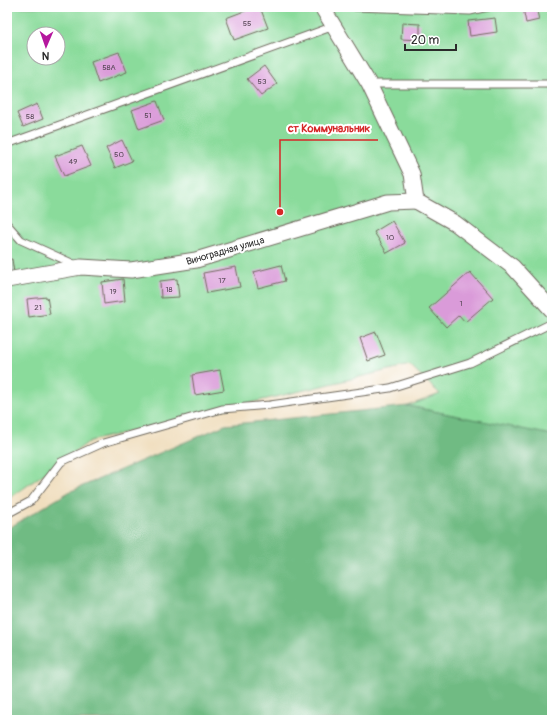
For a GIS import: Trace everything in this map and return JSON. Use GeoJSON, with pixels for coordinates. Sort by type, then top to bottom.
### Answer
{"type":"FeatureCollection","features":[{"type":"Feature","properties":{"kind":"street"},"geometry":{"type":"LineString","coordinates":[[322,7],[370,84],[412,174],[416,201],[456,223],[513,267],[552,310]]}},
{"type":"Feature","properties":{"kind":"street","name":"Виноградная улица"},"geometry":{"type":"LineString","coordinates":[[7,280],[81,267],[131,270],[196,260],[388,202],[416,201]]}},
{"type":"Feature","properties":{"kind":"lane"},"geometry":{"type":"LineString","coordinates":[[355,7],[470,11],[488,7]]}},
{"type":"Feature","properties":{"kind":"lane"},"geometry":{"type":"LineString","coordinates":[[7,144],[335,26]]}},
{"type":"Feature","properties":{"kind":"lane"},"geometry":{"type":"LineString","coordinates":[[370,84],[552,84]]}},
{"type":"Feature","properties":{"kind":"lane"},"geometry":{"type":"LineString","coordinates":[[7,224],[21,240],[81,267]]}},
{"type":"Feature","properties":{"kind":"lane"},"geometry":{"type":"LineString","coordinates":[[7,514],[31,501],[61,462],[103,443],[222,409],[270,405],[390,388],[470,363],[552,323]]}},
{"type":"Feature","properties":{"kind":"green space"},"geometry":{"type":"Polygon","coordinates":[[[7,7],[552,7],[552,497],[467,418],[408,406],[440,394],[410,365],[90,441],[7,500],[7,7]]]}},
{"type":"Feature","properties":{"kind":"green space"},"geometry":{"type":"Polygon","coordinates":[[[408,406],[552,435],[552,720],[7,720],[7,529],[69,492],[225,425],[408,406]]]}},
{"type":"Feature","properties":{"kind":"building"},"geometry":{"type":"Polygon","coordinates":[[[255,7],[260,7],[268,28],[234,40],[226,18],[255,7]]]}},
{"type":"Feature","properties":{"kind":"building"},"geometry":{"type":"Polygon","coordinates":[[[536,7],[539,20],[526,23],[523,8],[536,7]]]}},
{"type":"Feature","properties":{"kind":"building"},"geometry":{"type":"Polygon","coordinates":[[[495,18],[497,32],[470,36],[468,21],[495,18]]]}},
{"type":"Feature","properties":{"kind":"building"},"geometry":{"type":"Polygon","coordinates":[[[402,23],[420,24],[420,40],[401,39],[402,23]]]}},
{"type":"Feature","properties":{"kind":"building"},"geometry":{"type":"Polygon","coordinates":[[[119,52],[127,72],[98,83],[91,62],[119,52]]]}},
{"type":"Feature","properties":{"kind":"building"},"geometry":{"type":"Polygon","coordinates":[[[264,66],[277,84],[261,96],[247,79],[264,66]]]}},
{"type":"Feature","properties":{"kind":"building"},"geometry":{"type":"Polygon","coordinates":[[[157,101],[164,120],[139,129],[132,110],[157,101]]]}},
{"type":"Feature","properties":{"kind":"building"},"geometry":{"type":"Polygon","coordinates":[[[37,104],[43,119],[23,127],[17,113],[37,104]]]}},
{"type":"Feature","properties":{"kind":"building"},"geometry":{"type":"Polygon","coordinates":[[[122,140],[132,161],[115,168],[106,148],[122,140]]]}},
{"type":"Feature","properties":{"kind":"building"},"geometry":{"type":"Polygon","coordinates":[[[82,146],[91,166],[64,176],[55,156],[82,146]]]}},
{"type":"Feature","properties":{"kind":"building"},"geometry":{"type":"Polygon","coordinates":[[[392,221],[405,243],[387,253],[374,232],[392,221]]]}},
{"type":"Feature","properties":{"kind":"building"},"geometry":{"type":"Polygon","coordinates":[[[12,259],[14,273],[7,273],[7,260],[12,259]]]}},
{"type":"Feature","properties":{"kind":"building"},"geometry":{"type":"Polygon","coordinates":[[[281,265],[285,281],[258,288],[254,272],[281,265]]]}},
{"type":"Feature","properties":{"kind":"building"},"geometry":{"type":"Polygon","coordinates":[[[236,267],[240,287],[207,293],[203,273],[236,267]]]}},
{"type":"Feature","properties":{"kind":"building"},"geometry":{"type":"Polygon","coordinates":[[[470,272],[493,298],[465,322],[459,315],[446,327],[429,308],[470,272]]]}},
{"type":"Feature","properties":{"kind":"building"},"geometry":{"type":"Polygon","coordinates":[[[123,279],[125,301],[104,304],[102,282],[123,279]]]}},
{"type":"Feature","properties":{"kind":"building"},"geometry":{"type":"Polygon","coordinates":[[[177,279],[179,297],[161,298],[160,281],[177,279]]]}},
{"type":"Feature","properties":{"kind":"building"},"geometry":{"type":"Polygon","coordinates":[[[47,297],[50,314],[29,317],[27,299],[47,297]]]}},
{"type":"Feature","properties":{"kind":"building"},"geometry":{"type":"Polygon","coordinates":[[[376,332],[385,355],[368,361],[360,338],[376,332]]]}},
{"type":"Feature","properties":{"kind":"building"},"geometry":{"type":"Polygon","coordinates":[[[220,370],[224,390],[195,395],[192,375],[220,370]]]}},
{"type":"Feature","properties":{"kind":"place","name":"ст Коммунальник"},"geometry":{"type":"Point","coordinates":[280,212]}}]}
